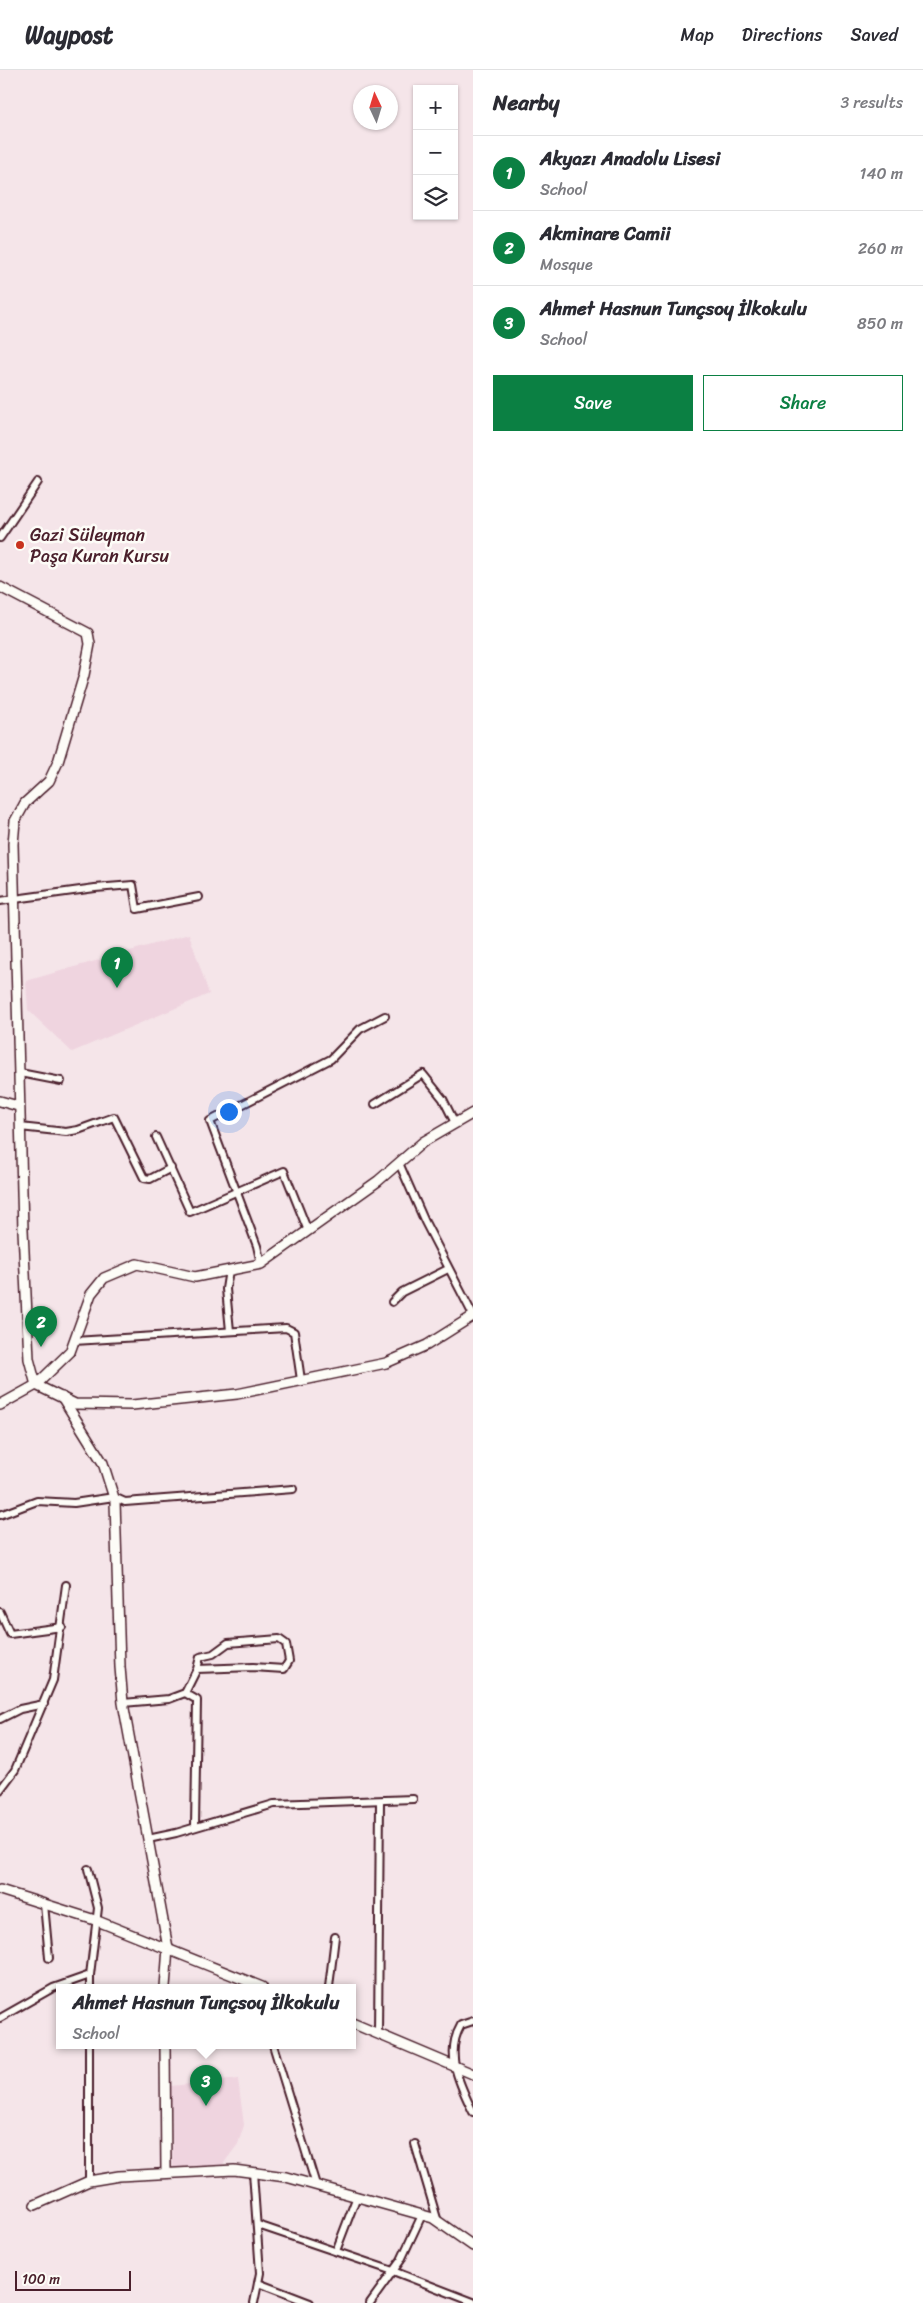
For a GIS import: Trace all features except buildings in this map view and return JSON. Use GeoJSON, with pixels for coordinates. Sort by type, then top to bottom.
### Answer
{"type":"FeatureCollection","features":[{"type":"Feature","properties":{"kind":"street"},"geometry":{"type":"LineString","coordinates":[[0,538],[38,482]]}},
{"type":"Feature","properties":{"kind":"street"},"geometry":{"type":"LineString","coordinates":[[0,587],[88,633],[90,644],[84,675],[58,762],[49,781],[25,803],[15,821],[13,900],[20,1073],[18,1106],[29,1359],[36,1385]]}},
{"type":"Feature","properties":{"kind":"street"},"geometry":{"type":"LineString","coordinates":[[0,901],[95,888],[133,885],[137,909],[199,896]]}},
{"type":"Feature","properties":{"kind":"street"},"geometry":{"type":"LineString","coordinates":[[261,1264],[257,1246],[210,1121],[331,1059],[360,1028],[385,1016]]}},
{"type":"Feature","properties":{"kind":"street"},"geometry":{"type":"LineString","coordinates":[[20,1073],[61,1081]]}},
{"type":"Feature","properties":{"kind":"street"},"geometry":{"type":"LineString","coordinates":[[376,1104],[423,1074],[443,1100],[455,1123]]}},
{"type":"Feature","properties":{"kind":"street"},"geometry":{"type":"LineString","coordinates":[[0,1101],[18,1106]]}},
{"type":"Feature","properties":{"kind":"street"},"geometry":{"type":"LineString","coordinates":[[0,1405],[36,1385],[70,1352],[91,1294],[104,1278],[137,1264],[195,1277],[261,1264],[378,1181],[423,1142],[473,1113]]}},
{"type":"Feature","properties":{"kind":"street"},"geometry":{"type":"LineString","coordinates":[[20,1127],[66,1132],[78,1130],[114,1117],[144,1178],[150,1178],[170,1168]]}},
{"type":"Feature","properties":{"kind":"street"},"geometry":{"type":"LineString","coordinates":[[156,1137],[190,1212],[284,1171],[308,1231]]}},
{"type":"Feature","properties":{"kind":"street"},"geometry":{"type":"LineString","coordinates":[[36,1385],[75,1404],[132,1405],[237,1394],[386,1363],[428,1345],[473,1315],[448,1269],[399,1163]]}},
{"type":"Feature","properties":{"kind":"street"},"geometry":{"type":"LineString","coordinates":[[392,1302],[402,1292],[448,1269]]}},
{"type":"Feature","properties":{"kind":"street"},"geometry":{"type":"LineString","coordinates":[[229,1270],[226,1289],[230,1332]]}},
{"type":"Feature","properties":{"kind":"street"},"geometry":{"type":"LineString","coordinates":[[74,1341],[286,1328],[294,1332],[301,1380]]}},
{"type":"Feature","properties":{"kind":"street"},"geometry":{"type":"LineString","coordinates":[[62,1397],[103,1464],[114,1497],[123,1703],[168,1948],[165,1984]]}},
{"type":"Feature","properties":{"kind":"street"},"geometry":{"type":"LineString","coordinates":[[0,1515],[37,1501],[74,1503],[114,1497],[125,1502],[293,1489]]}},
{"type":"Feature","properties":{"kind":"street"},"geometry":{"type":"LineString","coordinates":[[0,1790],[15,1770],[53,1680],[62,1627],[66,1585]]}},
{"type":"Feature","properties":{"kind":"street"},"geometry":{"type":"LineString","coordinates":[[0,1612],[10,1634],[62,1627]]}},
{"type":"Feature","properties":{"kind":"street"},"geometry":{"type":"LineString","coordinates":[[123,1703],[169,1699],[185,1693],[197,1669],[200,1657],[213,1654],[228,1643],[279,1639],[286,1644],[288,1661],[284,1669],[253,1667],[197,1669]]}},
{"type":"Feature","properties":{"kind":"street"},"geometry":{"type":"LineString","coordinates":[[185,1693],[197,1700],[195,1827]]}},
{"type":"Feature","properties":{"kind":"street"},"geometry":{"type":"LineString","coordinates":[[0,1719],[20,1709],[44,1704]]}},
{"type":"Feature","properties":{"kind":"street"},"geometry":{"type":"LineString","coordinates":[[148,1838],[195,1827],[274,1804],[313,1801],[380,1802],[413,1799]]}},
{"type":"Feature","properties":{"kind":"street"},"geometry":{"type":"LineString","coordinates":[[378,2033],[380,1802]]}},
{"type":"Feature","properties":{"kind":"street"},"geometry":{"type":"LineString","coordinates":[[88,1870],[98,1908],[95,1920],[90,1984]]}},
{"type":"Feature","properties":{"kind":"street"},"geometry":{"type":"LineString","coordinates":[[0,1890],[95,1920],[253,1984]]}},
{"type":"Feature","properties":{"kind":"street"},"geometry":{"type":"LineString","coordinates":[[44,1904],[49,1958]]}},
{"type":"Feature","properties":{"kind":"street"},"geometry":{"type":"LineString","coordinates":[[329,1984],[335,1937]]}},
{"type":"Feature","properties":{"kind":"street"},"geometry":{"type":"LineString","coordinates":[[64,1984],[90,1975]]}},
{"type":"Feature","properties":{"kind":"street"},"geometry":{"type":"LineString","coordinates":[[0,2018],[56,1987]]}},
{"type":"Feature","properties":{"kind":"street"},"geometry":{"type":"LineString","coordinates":[[473,2021],[461,2025],[456,2033],[453,2066],[473,2112]]}},
{"type":"Feature","properties":{"kind":"street"},"geometry":{"type":"LineString","coordinates":[[356,2025],[473,2074]]}},
{"type":"Feature","properties":{"kind":"street"},"geometry":{"type":"LineString","coordinates":[[90,2049],[90,2181]]}},
{"type":"Feature","properties":{"kind":"street"},"geometry":{"type":"LineString","coordinates":[[165,2049],[166,2172]]}},
{"type":"Feature","properties":{"kind":"street"},"geometry":{"type":"LineString","coordinates":[[274,2049],[316,2185]]}},
{"type":"Feature","properties":{"kind":"street"},"geometry":{"type":"LineString","coordinates":[[415,2144],[438,2222]]}},
{"type":"Feature","properties":{"kind":"street"},"geometry":{"type":"LineString","coordinates":[[35,2206],[90,2181],[119,2176],[166,2172],[234,2170],[286,2177],[422,2215],[438,2222],[473,2246]]}},
{"type":"Feature","properties":{"kind":"street"},"geometry":{"type":"LineString","coordinates":[[253,2172],[260,2273],[254,2303]]}},
{"type":"Feature","properties":{"kind":"street"},"geometry":{"type":"LineString","coordinates":[[336,2251],[357,2196]]}},
{"type":"Feature","properties":{"kind":"street"},"geometry":{"type":"LineString","coordinates":[[370,2303],[393,2271],[412,2239],[422,2215]]}},
{"type":"Feature","properties":{"kind":"street"},"geometry":{"type":"LineString","coordinates":[[258,2226],[393,2271],[472,2302]]}},
{"type":"Feature","properties":{"kind":"street"},"geometry":{"type":"LineString","coordinates":[[258,2283],[310,2303]]}},
{"type":"Feature","properties":{"kind":"shaded area"},"geometry":{"type":"Polygon","coordinates":[[[189,934],[209,994],[72,1052],[28,1010],[26,981],[189,934]]]}},
{"type":"Feature","properties":{"kind":"shaded area"},"geometry":{"type":"Polygon","coordinates":[[[238,2079],[244,2125],[238,2144],[221,2167],[173,2171],[171,2086],[238,2079]]]}},
{"type":"Feature","properties":{"kind":"place","name":"Gazi Süleyman Paşa Kuran Kursu"},"geometry":{"type":"Point","coordinates":[20,545]}},
{"type":"Feature","properties":{"kind":"place","name":"Akyazı Anadolu Lisesi"},"geometry":{"type":"Point","coordinates":[117,988]}},
{"type":"Feature","properties":{"kind":"place","name":"Akminare Camii"},"geometry":{"type":"Point","coordinates":[41,1347]}},
{"type":"Feature","properties":{"kind":"place","name":"Ahmet Hasnun Tunçsoy İlkokulu"},"geometry":{"type":"Point","coordinates":[206,2106]}}]}
